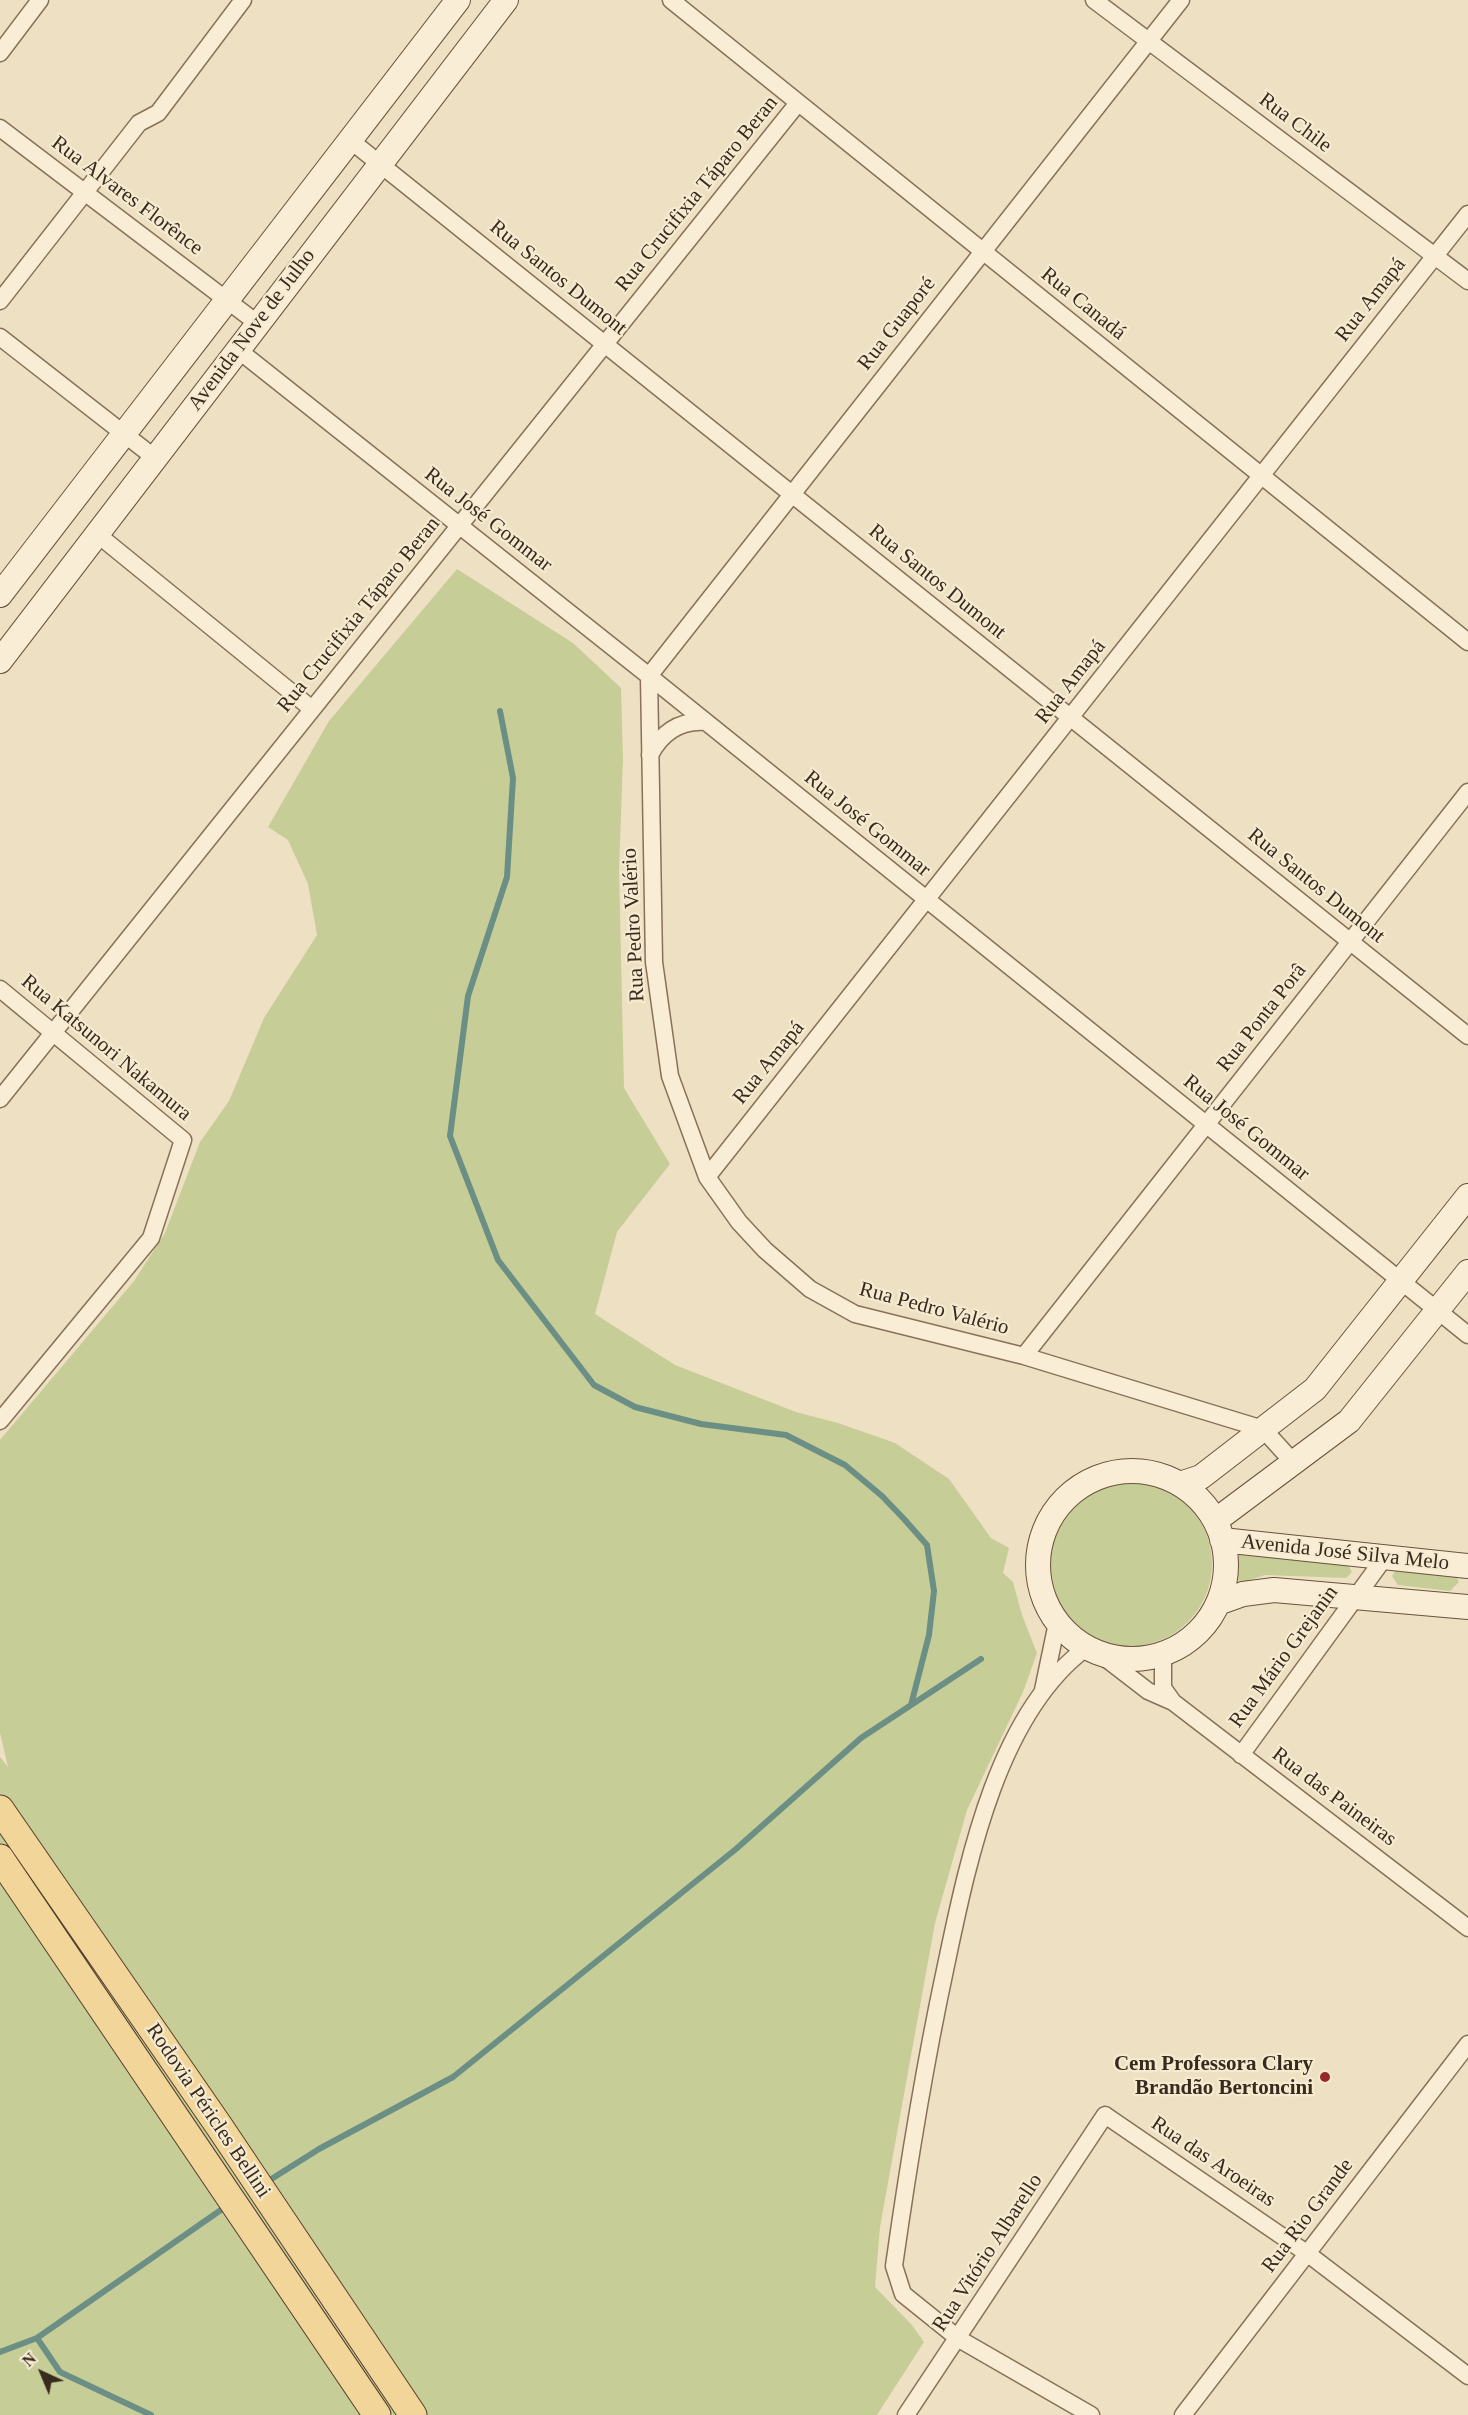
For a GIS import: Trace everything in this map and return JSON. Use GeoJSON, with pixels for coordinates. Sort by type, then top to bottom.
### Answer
{"type":"FeatureCollection","features":[{"type":"Feature","properties":{"kind":"main road","name":"Rodovia Péricles Bellini"},"geometry":{"type":"LineString","coordinates":[[0,1809],[219,2126],[413,2415]]}},
{"type":"Feature","properties":{"kind":"main road","name":"Rodovia Péricles Bellini"},"geometry":{"type":"LineString","coordinates":[[0,1858],[377,2415]]}},
{"type":"Feature","properties":{"kind":"street"},"geometry":{"type":"LineString","coordinates":[[1,50],[40,0]]}},
{"type":"Feature","properties":{"kind":"street"},"geometry":{"type":"LineString","coordinates":[[0,301],[139,123],[158,113],[243,0]]}},
{"type":"Feature","properties":{"kind":"street","name":"Avenida Nove de Julho"},"geometry":{"type":"LineString","coordinates":[[0,595],[458,0]]}},
{"type":"Feature","properties":{"kind":"street","name":"Avenida Nove de Julho"},"geometry":{"type":"LineString","coordinates":[[0,661],[378,163],[506,0]]}},
{"type":"Feature","properties":{"kind":"street","name":"Rua Canadá"},"geometry":{"type":"LineString","coordinates":[[671,0],[1468,642]]}},
{"type":"Feature","properties":{"kind":"street","name":"Rua Chile"},"geometry":{"type":"LineString","coordinates":[[1094,0],[1468,281]]}},
{"type":"Feature","properties":{"kind":"street","name":"Rua Guaporé"},"geometry":{"type":"LineString","coordinates":[[649,676],[1181,0]]}},
{"type":"Feature","properties":{"kind":"street","name":"Rua Crucifixia Táparo Beran"},"geometry":{"type":"LineString","coordinates":[[0,1099],[798,103]]}},
{"type":"Feature","properties":{"kind":"street","name":"Rua Alvares Florênce"},"geometry":{"type":"LineString","coordinates":[[0,128],[257,324]]}},
{"type":"Feature","properties":{"kind":"street","name":"Rua Santos Dumont"},"geometry":{"type":"LineString","coordinates":[[350,140],[1468,1036]]}},
{"type":"Feature","properties":{"kind":"street","name":"Rua Amapá"},"geometry":{"type":"LineString","coordinates":[[707,1177],[1468,214]]}},
{"type":"Feature","properties":{"kind":"street"},"geometry":{"type":"LineString","coordinates":[[0,338],[155,458]]}},
{"type":"Feature","properties":{"kind":"street","name":"Rua José Gommar"},"geometry":{"type":"LineString","coordinates":[[237,349],[649,676],[1468,1335]]}},
{"type":"Feature","properties":{"kind":"street"},"geometry":{"type":"LineString","coordinates":[[97,534],[312,709]]}},
{"type":"Feature","properties":{"kind":"street","name":"Rua Pedro Valério"},"geometry":{"type":"LineString","coordinates":[[649,676],[654,962],[670,1076],[707,1177],[739,1222],[765,1250],[810,1289],[855,1314],[1024,1356],[1263,1429]]}},
{"type":"Feature","properties":{"kind":"street"},"geometry":{"type":"LineString","coordinates":[[650,755],[662,736],[672,729],[688,723],[706,722]]}},
{"type":"Feature","properties":{"kind":"street","name":"Rua Ponta Porâ"},"geometry":{"type":"LineString","coordinates":[[1024,1356],[1468,792]]}},
{"type":"Feature","properties":{"kind":"street","name":"Rua Katsunori Nakamura"},"geometry":{"type":"LineString","coordinates":[[0,989],[183,1140],[151,1238],[0,1421]]}},
{"type":"Feature","properties":{"kind":"street"},"geometry":{"type":"LineString","coordinates":[[1180,1484],[1201,1477],[1315,1389],[1468,1196]]}},
{"type":"Feature","properties":{"kind":"street"},"geometry":{"type":"LineString","coordinates":[[1219,1530],[1293,1462],[1349,1421],[1468,1272]]}},
{"type":"Feature","properties":{"kind":"street"},"geometry":{"type":"LineString","coordinates":[[1263,1429],[1293,1462]]}},
{"type":"Feature","properties":{"kind":"street"},"geometry":{"type":"LineString","coordinates":[[1125,1471],[1154,1474],[1180,1484],[1200,1500],[1219,1530],[1226,1561],[1224,1582],[1218,1603],[1204,1625],[1186,1642],[1163,1654],[1142,1659],[1121,1659],[1093,1651],[1057,1623],[1043,1598],[1037,1569],[1041,1541],[1053,1514],[1072,1493],[1097,1478],[1125,1471]]}},
{"type":"Feature","properties":{"kind":"street","name":"Avenida José Silva Melo"},"geometry":{"type":"LineString","coordinates":[[1219,1530],[1385,1557],[1468,1566]]}},
{"type":"Feature","properties":{"kind":"street","name":"Rua Mário Grejanin"},"geometry":{"type":"LineString","coordinates":[[1241,1755],[1385,1557]]}},
{"type":"Feature","properties":{"kind":"street","name":"Avenida José Silva Melo"},"geometry":{"type":"LineString","coordinates":[[1218,1603],[1243,1594],[1274,1590],[1466,1603]]}},
{"type":"Feature","properties":{"kind":"street"},"geometry":{"type":"LineString","coordinates":[[1043,1691],[1057,1623]]}},
{"type":"Feature","properties":{"kind":"street"},"geometry":{"type":"LineString","coordinates":[[1091,2415],[959,2339],[903,2294],[894,2266],[926,2055],[976,1832],[999,1770],[1043,1691],[1069,1661],[1093,1651]]}},
{"type":"Feature","properties":{"kind":"street","name":"Rua das Paineiras"},"geometry":{"type":"LineString","coordinates":[[1093,1651],[1148,1691],[1173,1702],[1468,1928]]}},
{"type":"Feature","properties":{"kind":"street"},"geometry":{"type":"LineString","coordinates":[[1163,1654],[1163,1688],[1173,1702]]}},
{"type":"Feature","properties":{"kind":"street","name":"Rua Rio Grande"},"geometry":{"type":"LineString","coordinates":[[1183,2415],[1468,2044]]}},
{"type":"Feature","properties":{"kind":"street","name":"Rua Vitório Albarello"},"geometry":{"type":"LineString","coordinates":[[906,2415],[959,2339],[1105,2115]]}},
{"type":"Feature","properties":{"kind":"street","name":"Rua das Aroeiras"},"geometry":{"type":"LineString","coordinates":[[1105,2115],[1308,2254],[1468,2376]]}},
{"type":"Feature","properties":{"kind":"green space"},"geometry":{"type":"Polygon","coordinates":[[[457,569],[573,643],[621,688],[623,759],[619,870],[624,1088],[670,1164],[617,1232],[595,1314],[675,1365],[796,1412],[838,1423],[895,1443],[949,1479],[991,1538],[1009,1548],[1003,1573],[1013,1582],[1022,1615],[1037,1653],[1023,1692],[967,1810],[935,1923],[880,2227],[875,2287],[912,2325],[924,2342],[877,2415],[0,2415],[0,1757],[8,1767],[0,1733],[0,1440],[134,1281],[165,1233],[200,1142],[229,1101],[264,1018],[317,935],[308,884],[288,840],[268,827],[329,721],[457,569]]]}},
{"type":"Feature","properties":{"kind":"green space"},"geometry":{"type":"Polygon","coordinates":[[[1130,1482],[1161,1488],[1188,1506],[1206,1533],[1212,1564],[1206,1595],[1188,1622],[1161,1640],[1130,1646],[1099,1640],[1072,1622],[1054,1595],[1048,1564],[1054,1533],[1072,1506],[1099,1488],[1130,1482]]]}},
{"type":"Feature","properties":{"kind":"green space"},"geometry":{"type":"Polygon","coordinates":[[[1239,1552],[1253,1556],[1348,1565],[1352,1572],[1346,1578],[1265,1575],[1244,1582],[1237,1580],[1239,1552]]]}},
{"type":"Feature","properties":{"kind":"green space"},"geometry":{"type":"Polygon","coordinates":[[[1397,1568],[1456,1575],[1459,1582],[1450,1591],[1398,1585],[1392,1576],[1397,1568]]]}},
{"type":"Feature","properties":{"kind":"waterway"},"geometry":{"type":"LineString","coordinates":[[500,711],[513,778],[507,877],[468,996],[450,1136],[498,1260],[594,1385],[635,1407],[701,1424],[786,1435],[845,1465],[882,1496],[904,1519],[927,1545],[934,1591],[929,1635],[911,1705]]}},
{"type":"Feature","properties":{"kind":"waterway"},"geometry":{"type":"LineString","coordinates":[[265,2183],[319,2149],[453,2077],[736,1849],[861,1738],[981,1659]]}},
{"type":"Feature","properties":{"kind":"waterway"},"geometry":{"type":"LineString","coordinates":[[37,2338],[228,2205]]}},
{"type":"Feature","properties":{"kind":"waterway"},"geometry":{"type":"LineString","coordinates":[[0,2352],[37,2338],[60,2372],[151,2415]]}},
{"type":"Feature","properties":{"kind":"place","name":"Cem Professora Clary Brandão Bertoncini"},"geometry":{"type":"Point","coordinates":[1325,2077]}}]}
